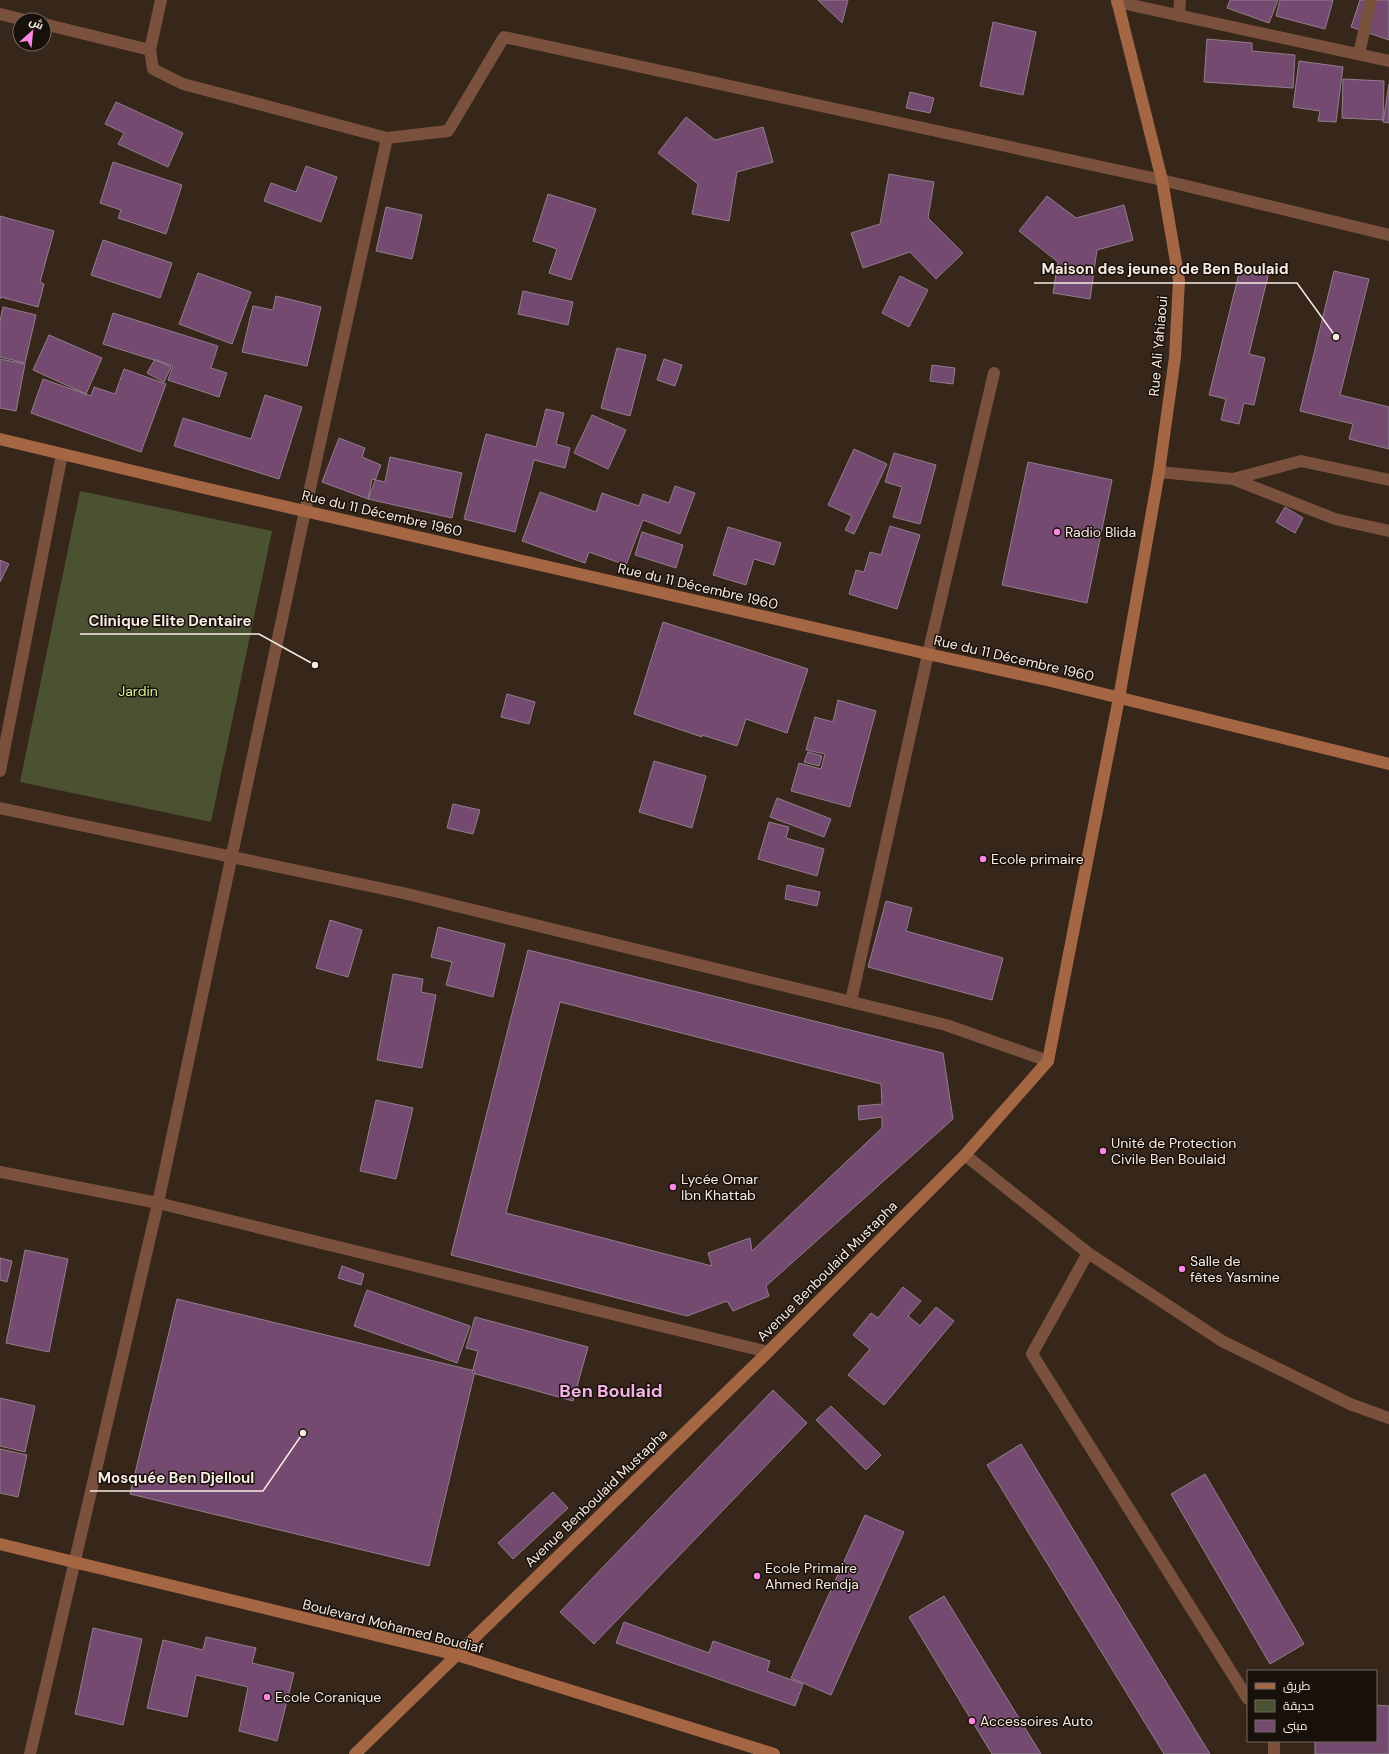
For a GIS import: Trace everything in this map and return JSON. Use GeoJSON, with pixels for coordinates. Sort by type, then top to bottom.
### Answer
{"type":"FeatureCollection","features":[{"type":"Feature","properties":{"kind":"main road","name":"Rue Ali Yahiaoui"},"geometry":{"type":"LineString","coordinates":[[1117,1],[1162,180],[1179,280],[1175,357],[1159,472],[1119,698]]}},
{"type":"Feature","properties":{"kind":"main road","name":"Rue du 11 Décembre 1960"},"geometry":{"type":"LineString","coordinates":[[0,439],[304,511],[1052,681],[1389,764]]}},
{"type":"Feature","properties":{"kind":"main road"},"geometry":{"type":"LineString","coordinates":[[1048,1061],[1119,698]]}},
{"type":"Feature","properties":{"kind":"main road","name":"Avenue Benboulaid Mustapha"},"geometry":{"type":"LineString","coordinates":[[355,1754],[768,1352],[965,1155],[1048,1061]]}},
{"type":"Feature","properties":{"kind":"main road","name":"Boulevard Mohamed Boudiaf"},"geometry":{"type":"LineString","coordinates":[[0,1544],[457,1656],[774,1754]]}},
{"type":"Feature","properties":{"kind":"street"},"geometry":{"type":"LineString","coordinates":[[161,0],[150,50],[154,69],[183,84],[387,138],[448,131],[504,37],[1162,180],[1389,235]]}},
{"type":"Feature","properties":{"kind":"street"},"geometry":{"type":"LineString","coordinates":[[1179,16],[1180,0]]}},
{"type":"Feature","properties":{"kind":"street"},"geometry":{"type":"LineString","coordinates":[[1359,54],[1371,0]]}},
{"type":"Feature","properties":{"kind":"street"},"geometry":{"type":"LineString","coordinates":[[1117,1],[1179,16],[1389,61]]}},
{"type":"Feature","properties":{"kind":"street"},"geometry":{"type":"LineString","coordinates":[[0,14],[12,17]]}},
{"type":"Feature","properties":{"kind":"street"},"geometry":{"type":"LineString","coordinates":[[52,26],[150,50]]}},
{"type":"Feature","properties":{"kind":"street"},"geometry":{"type":"LineString","coordinates":[[30,1754],[158,1203],[304,511],[387,138]]}},
{"type":"Feature","properties":{"kind":"street"},"geometry":{"type":"LineString","coordinates":[[851,1001],[928,654],[994,373]]}},
{"type":"Feature","properties":{"kind":"street"},"geometry":{"type":"LineString","coordinates":[[0,772],[62,454]]}},
{"type":"Feature","properties":{"kind":"street"},"geometry":{"type":"LineString","coordinates":[[1233,479],[1301,461],[1389,480]]}},
{"type":"Feature","properties":{"kind":"street"},"geometry":{"type":"LineString","coordinates":[[1159,472],[1233,479],[1335,519],[1389,531]]}},
{"type":"Feature","properties":{"kind":"street"},"geometry":{"type":"LineString","coordinates":[[0,808],[403,893],[851,1001],[946,1025],[1048,1061]]}},
{"type":"Feature","properties":{"kind":"street"},"geometry":{"type":"LineString","coordinates":[[965,1155],[1088,1253],[1222,1341],[1350,1404],[1389,1418]]}},
{"type":"Feature","properties":{"kind":"street"},"geometry":{"type":"LineString","coordinates":[[0,1172],[158,1203],[768,1352]]}},
{"type":"Feature","properties":{"kind":"street"},"geometry":{"type":"LineString","coordinates":[[1088,1253],[1032,1354],[1247,1697]]}},
{"type":"Feature","properties":{"kind":"street"},"geometry":{"type":"LineString","coordinates":[[1274,1742],[1274,1754]]}},
{"type":"Feature","properties":{"kind":"green space","name":"Jardin"},"geometry":{"type":"Polygon","coordinates":[[[80,491],[272,531],[211,822],[20,782],[80,491]]]}},
{"type":"Feature","properties":{"kind":"building"},"geometry":{"type":"Polygon","coordinates":[[[818,0],[848,0],[842,23],[818,0]]]}},
{"type":"Feature","properties":{"kind":"building"},"geometry":{"type":"Polygon","coordinates":[[[1230,0],[1278,0],[1269,23],[1227,8],[1230,0]]]}},
{"type":"Feature","properties":{"kind":"building"},"geometry":{"type":"Polygon","coordinates":[[[1280,0],[1333,0],[1325,29],[1276,16],[1280,0]]]}},
{"type":"Feature","properties":{"kind":"building"},"geometry":{"type":"Polygon","coordinates":[[[1360,0],[1389,0],[1389,40],[1351,27],[1360,0]]]}},
{"type":"Feature","properties":{"kind":"building"},"geometry":{"type":"Polygon","coordinates":[[[993,22],[1036,32],[1023,95],[980,86],[993,22]]]}},
{"type":"Feature","properties":{"kind":"building"},"geometry":{"type":"Polygon","coordinates":[[[1207,39],[1252,43],[1252,51],[1295,55],[1293,88],[1204,82],[1207,39]]]}},
{"type":"Feature","properties":{"kind":"building"},"geometry":{"type":"Polygon","coordinates":[[[1299,61],[1343,67],[1336,122],[1318,121],[1320,111],[1293,107],[1299,61]]]}},
{"type":"Feature","properties":{"kind":"building"},"geometry":{"type":"Polygon","coordinates":[[[1343,79],[1384,81],[1383,120],[1342,118],[1343,79]]]}},
{"type":"Feature","properties":{"kind":"building"},"geometry":{"type":"Polygon","coordinates":[[[1389,84],[1389,123],[1383,122],[1389,84]]]}},
{"type":"Feature","properties":{"kind":"building"},"geometry":{"type":"Polygon","coordinates":[[[910,92],[934,98],[930,113],[906,108],[910,92]]]}},
{"type":"Feature","properties":{"kind":"building"},"geometry":{"type":"Polygon","coordinates":[[[116,102],[183,133],[168,167],[118,144],[124,133],[105,124],[116,102]]]}},
{"type":"Feature","properties":{"kind":"building"},"geometry":{"type":"Polygon","coordinates":[[[686,117],[715,140],[763,127],[773,162],[737,172],[729,221],[692,214],[698,184],[658,153],[686,117]]]}},
{"type":"Feature","properties":{"kind":"building"},"geometry":{"type":"Polygon","coordinates":[[[113,162],[182,185],[166,234],[118,218],[121,210],[100,203],[113,162]]]}},
{"type":"Feature","properties":{"kind":"building"},"geometry":{"type":"Polygon","coordinates":[[[306,166],[337,177],[321,222],[264,201],[271,183],[296,192],[306,166]]]}},
{"type":"Feature","properties":{"kind":"building"},"geometry":{"type":"Polygon","coordinates":[[[889,174],[934,182],[928,218],[963,253],[936,279],[910,252],[863,268],[851,233],[880,224],[889,174]]]}},
{"type":"Feature","properties":{"kind":"building"},"geometry":{"type":"Polygon","coordinates":[[[548,194],[596,209],[571,280],[549,273],[557,249],[533,241],[548,194]]]}},
{"type":"Feature","properties":{"kind":"building"},"geometry":{"type":"Polygon","coordinates":[[[1047,196],[1076,218],[1124,205],[1133,240],[1097,250],[1090,299],[1053,293],[1058,262],[1019,231],[1047,196]]]}},
{"type":"Feature","properties":{"kind":"building"},"geometry":{"type":"Polygon","coordinates":[[[386,207],[422,215],[412,259],[376,251],[386,207]]]}},
{"type":"Feature","properties":{"kind":"building"},"geometry":{"type":"Polygon","coordinates":[[[0,216],[54,231],[40,282],[44,284],[38,307],[1,297],[0,299],[0,216]]]}},
{"type":"Feature","properties":{"kind":"building"},"geometry":{"type":"Polygon","coordinates":[[[103,240],[172,263],[160,298],[91,275],[103,240]]]}},
{"type":"Feature","properties":{"kind":"building"},"geometry":{"type":"Polygon","coordinates":[[[1241,265],[1269,272],[1249,354],[1265,358],[1254,405],[1244,403],[1239,424],[1221,420],[1226,399],[1209,395],[1241,265]]]}},
{"type":"Feature","properties":{"kind":"building"},"geometry":{"type":"Polygon","coordinates":[[[1334,271],[1369,279],[1340,395],[1389,407],[1389,449],[1349,439],[1353,424],[1300,411],[1334,271]]]}},
{"type":"Feature","properties":{"kind":"building"},"geometry":{"type":"Polygon","coordinates":[[[198,273],[251,292],[232,344],[179,324],[198,273]]]}},
{"type":"Feature","properties":{"kind":"building"},"geometry":{"type":"Polygon","coordinates":[[[900,276],[928,290],[909,327],[882,313],[900,276]]]}},
{"type":"Feature","properties":{"kind":"building"},"geometry":{"type":"Polygon","coordinates":[[[523,291],[573,302],[568,325],[518,314],[523,291]]]}},
{"type":"Feature","properties":{"kind":"building"},"geometry":{"type":"Polygon","coordinates":[[[276,296],[321,307],[307,366],[242,352],[253,306],[273,310],[276,296]]]}},
{"type":"Feature","properties":{"kind":"building"},"geometry":{"type":"Polygon","coordinates":[[[3,307],[36,315],[25,363],[0,357],[0,321],[3,307]]]}},
{"type":"Feature","properties":{"kind":"building"},"geometry":{"type":"Polygon","coordinates":[[[113,313],[218,346],[211,368],[227,373],[219,397],[168,380],[173,366],[103,344],[113,313]]]}},
{"type":"Feature","properties":{"kind":"building"},"geometry":{"type":"Polygon","coordinates":[[[49,335],[102,358],[86,394],[33,370],[49,335]]]}},
{"type":"Feature","properties":{"kind":"building"},"geometry":{"type":"Polygon","coordinates":[[[617,348],[646,355],[630,416],[601,408],[617,348]]]}},
{"type":"Feature","properties":{"kind":"building"},"geometry":{"type":"Polygon","coordinates":[[[0,359],[25,364],[16,411],[0,408],[0,359]]]}},
{"type":"Feature","properties":{"kind":"building"},"geometry":{"type":"Polygon","coordinates":[[[155,359],[171,367],[164,382],[147,373],[155,359]]]}},
{"type":"Feature","properties":{"kind":"building"},"geometry":{"type":"Polygon","coordinates":[[[664,359],[682,365],[675,386],[657,380],[664,359]]]}},
{"type":"Feature","properties":{"kind":"building"},"geometry":{"type":"Polygon","coordinates":[[[932,365],[955,368],[953,384],[930,381],[932,365]]]}},
{"type":"Feature","properties":{"kind":"building"},"geometry":{"type":"Polygon","coordinates":[[[124,369],[166,384],[141,452],[31,413],[43,379],[91,396],[94,387],[115,394],[124,369]]]}},
{"type":"Feature","properties":{"kind":"building"},"geometry":{"type":"Polygon","coordinates":[[[265,395],[302,407],[279,479],[174,446],[183,418],[251,439],[265,395]]]}},
{"type":"Feature","properties":{"kind":"building"},"geometry":{"type":"Polygon","coordinates":[[[546,409],[564,413],[556,444],[570,448],[565,468],[534,460],[515,532],[464,519],[486,434],[536,447],[546,409]]]}},
{"type":"Feature","properties":{"kind":"building"},"geometry":{"type":"Polygon","coordinates":[[[592,415],[626,430],[608,469],[574,453],[592,415]]]}},
{"type":"Feature","properties":{"kind":"building"},"geometry":{"type":"Polygon","coordinates":[[[339,438],[365,448],[362,457],[381,465],[368,499],[322,482],[339,438]]]}},
{"type":"Feature","properties":{"kind":"building"},"geometry":{"type":"Polygon","coordinates":[[[854,449],[887,464],[854,534],[845,530],[852,516],[828,505],[854,449]]]}},
{"type":"Feature","properties":{"kind":"building"},"geometry":{"type":"Polygon","coordinates":[[[894,453],[936,465],[920,524],[893,517],[902,487],[885,482],[894,453]]]}},
{"type":"Feature","properties":{"kind":"building"},"geometry":{"type":"Polygon","coordinates":[[[390,457],[462,473],[452,518],[368,499],[372,479],[385,482],[390,457]]]}},
{"type":"Feature","properties":{"kind":"building","name":"Radio Blida"},"geometry":{"type":"Polygon","coordinates":[[[1028,462],[1112,480],[1087,603],[1002,585],[1028,462]]]}},
{"type":"Feature","properties":{"kind":"building"},"geometry":{"type":"Polygon","coordinates":[[[675,486],[695,493],[680,534],[643,520],[626,565],[589,552],[585,563],[522,541],[540,492],[596,512],[602,493],[639,506],[643,494],[669,503],[675,486]]]}},
{"type":"Feature","properties":{"kind":"building"},"geometry":{"type":"Polygon","coordinates":[[[1285,507],[1303,518],[1295,533],[1276,522],[1285,507]]]}},
{"type":"Feature","properties":{"kind":"building"},"geometry":{"type":"Polygon","coordinates":[[[890,526],[920,535],[897,609],[849,594],[856,570],[864,572],[870,552],[881,555],[890,526]]]}},
{"type":"Feature","properties":{"kind":"building"},"geometry":{"type":"Polygon","coordinates":[[[728,527],[781,543],[774,565],[754,559],[746,585],[713,575],[728,527]]]}},
{"type":"Feature","properties":{"kind":"building"},"geometry":{"type":"Polygon","coordinates":[[[642,532],[683,545],[676,568],[635,555],[642,532]]]}},
{"type":"Feature","properties":{"kind":"building"},"geometry":{"type":"Polygon","coordinates":[[[0,560],[9,564],[0,582],[0,560]]]}},
{"type":"Feature","properties":{"kind":"building"},"geometry":{"type":"Polygon","coordinates":[[[663,622],[808,669],[787,733],[746,719],[737,746],[702,735],[702,737],[634,714],[663,622]]]}},
{"type":"Feature","properties":{"kind":"building"},"geometry":{"type":"Polygon","coordinates":[[[507,694],[535,702],[529,724],[501,717],[507,694]]]}},
{"type":"Feature","properties":{"kind":"building"},"geometry":{"type":"Polygon","coordinates":[[[838,700],[876,711],[850,807],[791,791],[799,763],[821,769],[825,754],[806,750],[815,717],[833,722],[838,700]]]}},
{"type":"Feature","properties":{"kind":"building"},"geometry":{"type":"Polygon","coordinates":[[[808,752],[822,756],[819,766],[804,762],[808,752]]]}},
{"type":"Feature","properties":{"kind":"building"},"geometry":{"type":"Polygon","coordinates":[[[654,761],[706,776],[692,828],[639,812],[654,761]]]}},
{"type":"Feature","properties":{"kind":"building"},"geometry":{"type":"Polygon","coordinates":[[[777,798],[831,819],[824,837],[770,817],[777,798]]]}},
{"type":"Feature","properties":{"kind":"building"},"geometry":{"type":"Polygon","coordinates":[[[453,804],[480,810],[473,834],[447,828],[453,804]]]}},
{"type":"Feature","properties":{"kind":"building"},"geometry":{"type":"Polygon","coordinates":[[[769,822],[789,827],[786,838],[824,849],[817,876],[758,859],[769,822]]]}},
{"type":"Feature","properties":{"kind":"building"},"geometry":{"type":"Polygon","coordinates":[[[787,885],[820,892],[817,906],[785,899],[787,885]]]}},
{"type":"Feature","properties":{"kind":"building"},"geometry":{"type":"Polygon","coordinates":[[[886,901],[912,908],[906,931],[1003,958],[992,1000],[868,967],[886,901]]]}},
{"type":"Feature","properties":{"kind":"building"},"geometry":{"type":"Polygon","coordinates":[[[330,920],[362,930],[348,977],[316,968],[330,920]]]}},
{"type":"Feature","properties":{"kind":"building"},"geometry":{"type":"Polygon","coordinates":[[[438,927],[505,944],[493,997],[446,985],[452,962],[431,957],[438,927]]]}},
{"type":"Feature","properties":{"kind":"building"},"geometry":{"type":"Polygon","coordinates":[[[528,950],[943,1053],[953,1119],[766,1286],[769,1296],[733,1311],[727,1301],[687,1316],[451,1255],[528,950]],[[560,1002],[506,1213],[712,1266],[708,1253],[750,1238],[752,1251],[882,1128],[882,1117],[859,1120],[858,1106],[882,1104],[881,1084],[560,1002]]]}},
{"type":"Feature","properties":{"kind":"building"},"geometry":{"type":"Polygon","coordinates":[[[393,974],[423,979],[421,992],[436,995],[422,1068],[377,1060],[393,974]]]}},
{"type":"Feature","properties":{"kind":"building"},"geometry":{"type":"Polygon","coordinates":[[[376,1100],[413,1108],[396,1179],[360,1171],[376,1100]]]}},
{"type":"Feature","properties":{"kind":"building"},"geometry":{"type":"Polygon","coordinates":[[[25,1250],[68,1259],[49,1352],[6,1343],[25,1250]]]}},
{"type":"Feature","properties":{"kind":"building"},"geometry":{"type":"Polygon","coordinates":[[[0,1258],[12,1261],[7,1282],[0,1280],[0,1258]]]}},
{"type":"Feature","properties":{"kind":"building"},"geometry":{"type":"Polygon","coordinates":[[[342,1266],[364,1274],[361,1285],[338,1278],[342,1266]]]}},
{"type":"Feature","properties":{"kind":"building"},"geometry":{"type":"Polygon","coordinates":[[[903,1287],[921,1301],[908,1316],[920,1326],[936,1307],[954,1321],[884,1405],[848,1375],[870,1349],[853,1335],[871,1313],[878,1318],[903,1287]]]}},
{"type":"Feature","properties":{"kind":"building"},"geometry":{"type":"Polygon","coordinates":[[[367,1290],[470,1326],[457,1363],[354,1326],[367,1290]]]}},
{"type":"Feature","properties":{"kind":"building"},"geometry":{"type":"Polygon","coordinates":[[[177,1299],[475,1371],[429,1566],[130,1494],[177,1299]]]}},
{"type":"Feature","properties":{"kind":"building"},"geometry":{"type":"Polygon","coordinates":[[[475,1317],[588,1347],[573,1401],[472,1373],[478,1351],[466,1348],[475,1317]]]}},
{"type":"Feature","properties":{"kind":"building"},"geometry":{"type":"Polygon","coordinates":[[[773,1390],[807,1423],[594,1644],[560,1612],[773,1390]]]}},
{"type":"Feature","properties":{"kind":"building"},"geometry":{"type":"Polygon","coordinates":[[[0,1398],[35,1406],[25,1452],[0,1446],[0,1398]]]}},
{"type":"Feature","properties":{"kind":"building"},"geometry":{"type":"Polygon","coordinates":[[[831,1406],[881,1455],[866,1470],[816,1420],[831,1406]]]}},
{"type":"Feature","properties":{"kind":"building"},"geometry":{"type":"Polygon","coordinates":[[[1021,1444],[1210,1754],[1164,1754],[987,1465],[1021,1444]]]}},
{"type":"Feature","properties":{"kind":"building"},"geometry":{"type":"Polygon","coordinates":[[[0,1449],[27,1455],[18,1497],[0,1493],[0,1449]]]}},
{"type":"Feature","properties":{"kind":"building"},"geometry":{"type":"Polygon","coordinates":[[[1205,1474],[1304,1644],[1270,1664],[1171,1494],[1205,1474]]]}},
{"type":"Feature","properties":{"kind":"building"},"geometry":{"type":"Polygon","coordinates":[[[553,1492],[568,1508],[513,1559],[498,1543],[553,1492]]]}},
{"type":"Feature","properties":{"kind":"building"},"geometry":{"type":"Polygon","coordinates":[[[865,1515],[904,1532],[831,1695],[791,1678],[865,1515]]]}},
{"type":"Feature","properties":{"kind":"building"},"geometry":{"type":"Polygon","coordinates":[[[944,1596],[1041,1754],[992,1754],[909,1617],[944,1596]]]}},
{"type":"Feature","properties":{"kind":"building"},"geometry":{"type":"Polygon","coordinates":[[[624,1622],[709,1653],[713,1641],[770,1661],[767,1671],[803,1684],[795,1706],[616,1643],[624,1622]]]}},
{"type":"Feature","properties":{"kind":"building"},"geometry":{"type":"Polygon","coordinates":[[[93,1628],[142,1639],[123,1725],[75,1714],[93,1628]]]}},
{"type":"Feature","properties":{"kind":"building","name":"Ecole Coranique"},"geometry":{"type":"Polygon","coordinates":[[[206,1637],[256,1648],[252,1663],[294,1673],[277,1741],[239,1731],[248,1687],[196,1675],[187,1717],[147,1708],[163,1640],[203,1650],[206,1637]]]}},
{"type":"Feature","properties":{"kind":"building"},"geometry":{"type":"Polygon","coordinates":[[[1377,1705],[1389,1706],[1389,1754],[1315,1754],[1315,1742],[1377,1742],[1377,1705]]]}},
{"type":"Feature","properties":{"kind":"place","name":"Maison des jeunes de Ben Boulaid"},"geometry":{"type":"Point","coordinates":[1336,337]}},
{"type":"Feature","properties":{"kind":"place","name":"Radio Blida"},"geometry":{"type":"Point","coordinates":[1057,532]}},
{"type":"Feature","properties":{"kind":"place","name":"Clinique Elite Dentaire"},"geometry":{"type":"Point","coordinates":[315,665]}},
{"type":"Feature","properties":{"kind":"place","name":"Ecole primaire"},"geometry":{"type":"Point","coordinates":[983,859]}},
{"type":"Feature","properties":{"kind":"place","name":"Unité de Protection Civile Ben Boulaid"},"geometry":{"type":"Point","coordinates":[1103,1151]}},
{"type":"Feature","properties":{"kind":"place","name":"Lycée Omar Ibn Khattab"},"geometry":{"type":"Point","coordinates":[673,1187]}},
{"type":"Feature","properties":{"kind":"place","name":"Salle de fêtes Yasmine"},"geometry":{"type":"Point","coordinates":[1182,1269]}},
{"type":"Feature","properties":{"kind":"place","name":"Mosquée Ben Djelloul"},"geometry":{"type":"Point","coordinates":[303,1433]}},
{"type":"Feature","properties":{"kind":"place","name":"Ecole Primaire Ahmed Rendja"},"geometry":{"type":"Point","coordinates":[757,1576]}},
{"type":"Feature","properties":{"kind":"place","name":"Ecole Coranique"},"geometry":{"type":"Point","coordinates":[267,1697]}},
{"type":"Feature","properties":{"kind":"place","name":"Accessoires Auto"},"geometry":{"type":"Point","coordinates":[972,1721]}},
{"type":"Feature","properties":{"kind":"district","name":"Ben Boulaid"},"geometry":{"type":"Point","coordinates":[611,1391]}}]}
